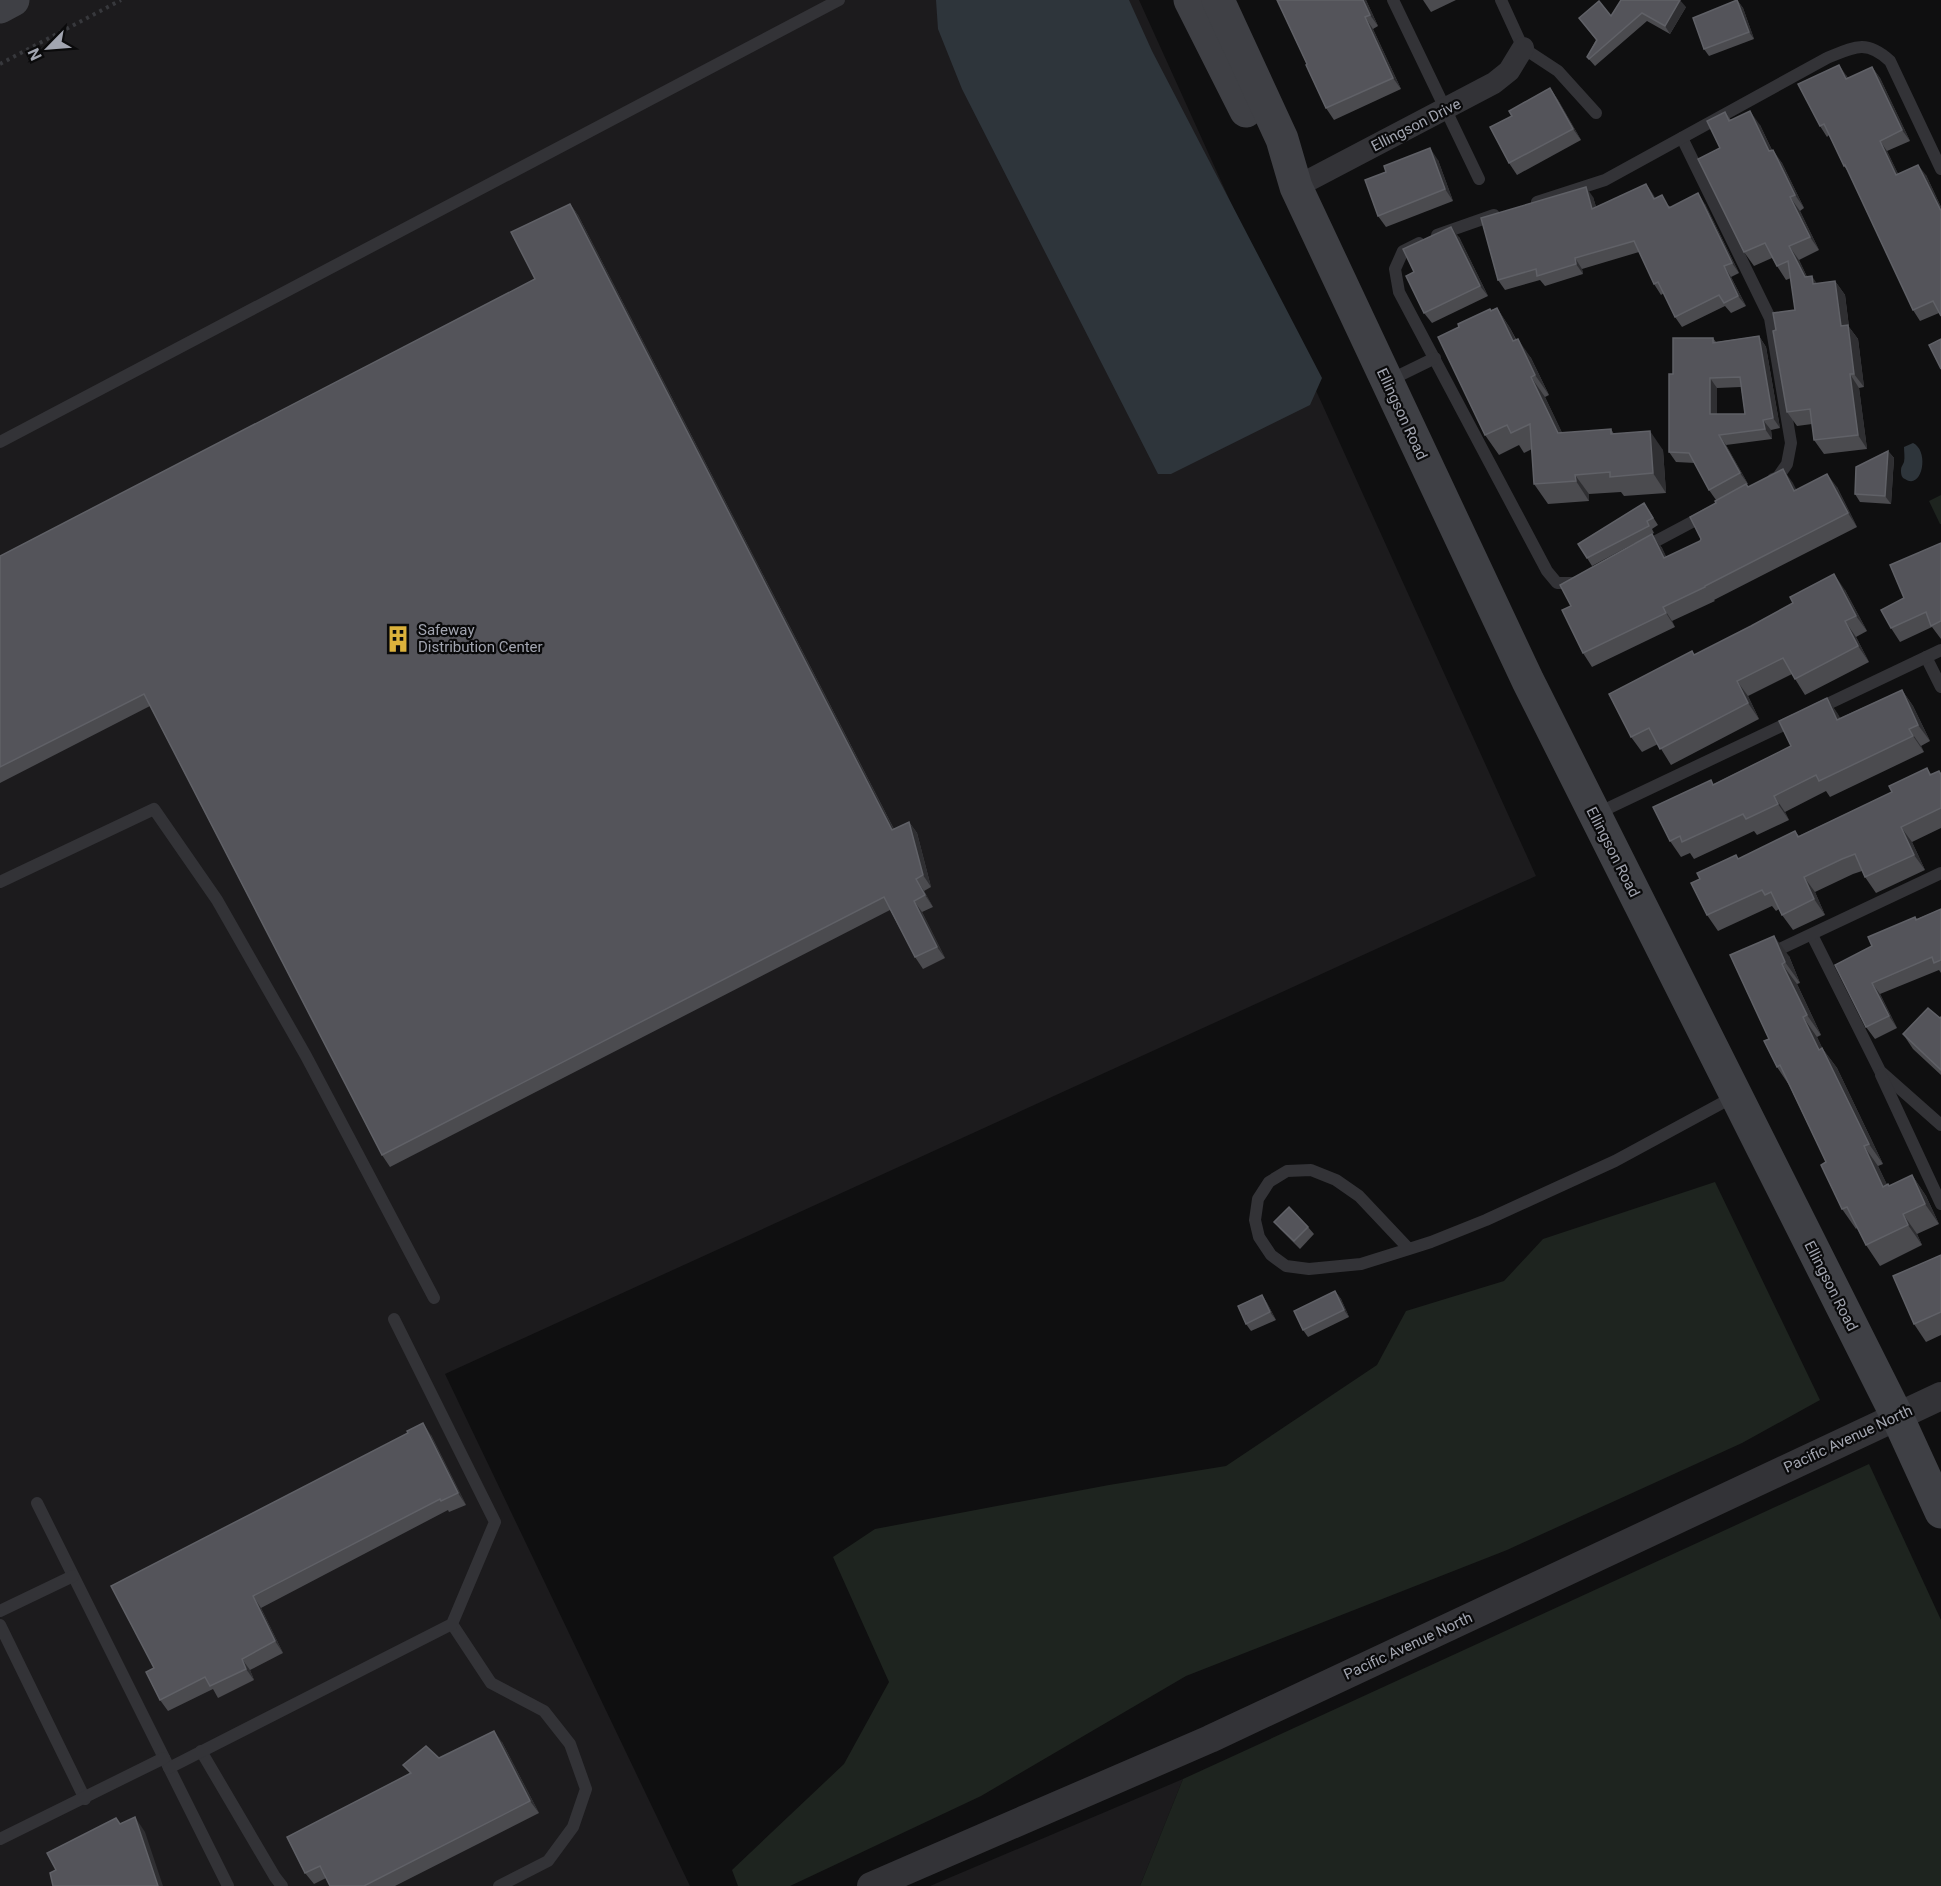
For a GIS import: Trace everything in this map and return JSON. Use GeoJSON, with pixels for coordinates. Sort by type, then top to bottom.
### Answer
{"type":"FeatureCollection","features":[{"type":"Feature","properties":{"kind":"main road"},"geometry":{"type":"LineString","coordinates":[[0,7],[13,0]]}},
{"type":"Feature","properties":{"kind":"main road","name":"Ellingson Road"},"geometry":{"type":"LineString","coordinates":[[1190,0],[1263,145],[1296,187]]}},
{"type":"Feature","properties":{"kind":"main road","name":"Ellingson Road"},"geometry":{"type":"LineString","coordinates":[[1218,0],[1282,139],[1296,187],[1528,681],[1897,1416],[1941,1512]]}},
{"type":"Feature","properties":{"kind":"street","name":"Ellingson Drive"},"geometry":{"type":"LineString","coordinates":[[1296,187],[1494,83],[1509,71],[1523,48]]}},
{"type":"Feature","properties":{"kind":"street","name":"Pacific Avenue North"},"geometry":{"type":"LineString","coordinates":[[871,1886],[1210,1739],[1941,1396]]}},
{"type":"Feature","properties":{"kind":"lane"},"geometry":{"type":"LineString","coordinates":[[0,442],[839,0]]}},
{"type":"Feature","properties":{"kind":"lane"},"geometry":{"type":"LineString","coordinates":[[1393,0],[1479,179]]}},
{"type":"Feature","properties":{"kind":"lane"},"geometry":{"type":"LineString","coordinates":[[1501,0],[1523,48],[1558,71],[1596,113]]}},
{"type":"Feature","properties":{"kind":"lane"},"geometry":{"type":"LineString","coordinates":[[1525,206],[1605,180],[1827,58],[1855,46],[1877,49],[1890,61],[1941,169]]}},
{"type":"Feature","properties":{"kind":"lane"},"geometry":{"type":"LineString","coordinates":[[1682,138],[1770,318],[1791,443],[1787,464],[1778,477],[1757,488]]}},
{"type":"Feature","properties":{"kind":"lane"},"geometry":{"type":"LineString","coordinates":[[1502,213],[1445,231],[1403,251],[1395,269],[1399,292],[1547,571],[1557,583],[1574,583],[1593,575]]}},
{"type":"Feature","properties":{"kind":"lane"},"geometry":{"type":"LineString","coordinates":[[1387,381],[1436,358]]}},
{"type":"Feature","properties":{"kind":"lane"},"geometry":{"type":"LineString","coordinates":[[1634,553],[1716,510]]}},
{"type":"Feature","properties":{"kind":"lane"},"geometry":{"type":"LineString","coordinates":[[1595,814],[1941,650]]}},
{"type":"Feature","properties":{"kind":"lane"},"geometry":{"type":"LineString","coordinates":[[1926,657],[1941,687]]}},
{"type":"Feature","properties":{"kind":"lane"},"geometry":{"type":"LineString","coordinates":[[0,882],[154,809],[217,900],[306,1056],[434,1298]]}},
{"type":"Feature","properties":{"kind":"lane"},"geometry":{"type":"LineString","coordinates":[[1762,957],[1941,873]]}},
{"type":"Feature","properties":{"kind":"lane"},"geometry":{"type":"LineString","coordinates":[[1812,935],[1880,1071],[1941,1203]]}},
{"type":"Feature","properties":{"kind":"lane"},"geometry":{"type":"LineString","coordinates":[[1880,1071],[1941,1125]]}},
{"type":"Feature","properties":{"kind":"lane"},"geometry":{"type":"LineString","coordinates":[[1409,1249],[1359,1196],[1336,1180],[1311,1170],[1287,1171],[1269,1182],[1258,1199],[1255,1220],[1259,1237],[1271,1255],[1286,1266],[1310,1269],[1361,1264],[1409,1249],[1486,1220],[1615,1161],[1736,1095]]}},
{"type":"Feature","properties":{"kind":"lane"},"geometry":{"type":"LineString","coordinates":[[0,1839],[84,1799],[167,1763],[201,1751],[452,1624],[495,1522],[394,1319]]}},
{"type":"Feature","properties":{"kind":"lane"},"geometry":{"type":"LineString","coordinates":[[37,1503],[228,1886]]}},
{"type":"Feature","properties":{"kind":"lane"},"geometry":{"type":"LineString","coordinates":[[0,1611],[73,1576]]}},
{"type":"Feature","properties":{"kind":"lane"},"geometry":{"type":"LineString","coordinates":[[452,1624],[491,1683],[544,1711],[570,1744],[586,1789],[573,1827],[548,1861],[499,1886]]}},
{"type":"Feature","properties":{"kind":"lane"},"geometry":{"type":"LineString","coordinates":[[0,1625],[84,1799]]}},
{"type":"Feature","properties":{"kind":"lane"},"geometry":{"type":"LineString","coordinates":[[201,1751],[282,1886]]}},
{"type":"Feature","properties":{"kind":"path"},"geometry":{"type":"LineString","coordinates":[[0,64],[121,0]]}},
{"type":"Feature","properties":{"kind":"shaded area"},"geometry":{"type":"Polygon","coordinates":[[[0,0],[1139,0],[1536,876],[445,1374],[690,1886],[0,1886],[0,0]]]}},
{"type":"Feature","properties":{"kind":"shaded area"},"geometry":{"type":"Polygon","coordinates":[[[936,0],[1129,0],[1152,51],[1322,378],[1310,405],[1171,474],[1158,474],[962,89],[938,29],[936,0]]]}},
{"type":"Feature","properties":{"kind":"shaded area"},"geometry":{"type":"Polygon","coordinates":[[[1913,443],[1921,454],[1922,468],[1916,480],[1911,481],[1902,477],[1901,469],[1904,447],[1913,443]]]}},
{"type":"Feature","properties":{"kind":"shaded area"},"geometry":{"type":"Polygon","coordinates":[[[1941,495],[1941,524],[1940,524],[1929,501],[1941,495]]]}},
{"type":"Feature","properties":{"kind":"shaded area"},"geometry":{"type":"Polygon","coordinates":[[[1715,1182],[1820,1400],[1742,1443],[1507,1550],[1186,1676],[981,1796],[790,1886],[738,1886],[732,1870],[844,1764],[889,1682],[833,1557],[875,1529],[1109,1485],[1226,1466],[1377,1365],[1406,1311],[1504,1281],[1543,1239],[1715,1182]]]}},
{"type":"Feature","properties":{"kind":"shaded area"},"geometry":{"type":"Polygon","coordinates":[[[1869,1464],[1941,1620],[1941,1886],[1140,1886],[1183,1779],[1869,1464]]]}},
{"type":"Feature","properties":{"kind":"shaded area"},"geometry":{"type":"Polygon","coordinates":[[[1183,1779],[1140,1886],[930,1886],[1183,1779]]]}},
{"type":"Feature","properties":{"kind":"building"},"geometry":{"type":"Polygon","coordinates":[[[1277,0],[1363,0],[1370,15],[1365,17],[1393,78],[1326,108],[1277,0]]]}},
{"type":"Feature","properties":{"kind":"building"},"geometry":{"type":"Polygon","coordinates":[[[1621,0],[1680,0],[1665,26],[1642,13],[1589,59],[1587,57],[1597,40],[1579,18],[1599,1],[1611,16],[1621,0]]]}},
{"type":"Feature","properties":{"kind":"building"},"geometry":{"type":"Polygon","coordinates":[[[1737,0],[1749,32],[1704,49],[1693,18],[1737,0]]]}},
{"type":"Feature","properties":{"kind":"building"},"geometry":{"type":"Polygon","coordinates":[[[1839,65],[1846,79],[1872,67],[1902,130],[1880,141],[1896,175],[1918,165],[1941,211],[1941,316],[1933,301],[1913,310],[1845,165],[1824,124],[1820,126],[1798,84],[1839,65]]]}},
{"type":"Feature","properties":{"kind":"building"},"geometry":{"type":"Polygon","coordinates":[[[1550,88],[1573,129],[1509,163],[1490,127],[1512,116],[1509,111],[1550,88]]]}},
{"type":"Feature","properties":{"kind":"building"},"geometry":{"type":"Polygon","coordinates":[[[1750,111],[1769,151],[1773,150],[1795,195],[1790,197],[1810,237],[1789,246],[1805,277],[1812,276],[1813,284],[1835,281],[1841,326],[1848,325],[1854,374],[1850,374],[1858,435],[1814,440],[1810,409],[1787,412],[1773,331],[1776,330],[1773,313],[1795,310],[1788,261],[1777,266],[1765,243],[1744,252],[1698,159],[1720,148],[1707,121],[1725,112],[1729,121],[1750,111]]]}},
{"type":"Feature","properties":{"kind":"building"},"geometry":{"type":"Polygon","coordinates":[[[1430,148],[1445,189],[1378,216],[1365,180],[1386,172],[1384,166],[1430,148]]]}},
{"type":"Feature","properties":{"kind":"building"},"geometry":{"type":"Polygon","coordinates":[[[1646,184],[1654,199],[1662,195],[1669,208],[1698,193],[1732,263],[1724,266],[1738,296],[1724,303],[1719,295],[1675,317],[1658,282],[1654,284],[1634,241],[1575,258],[1576,264],[1537,276],[1536,269],[1498,280],[1481,218],[1586,187],[1592,209],[1646,184]]]}},
{"type":"Feature","properties":{"kind":"building","name":"Safeway Distribution Center"},"geometry":{"type":"Polygon","coordinates":[[[570,204],[892,830],[909,822],[923,875],[916,879],[925,895],[914,901],[937,947],[915,957],[884,897],[382,1155],[144,694],[0,767],[0,556],[535,279],[511,232],[570,204]]]}},
{"type":"Feature","properties":{"kind":"building"},"geometry":{"type":"Polygon","coordinates":[[[1451,227],[1480,286],[1424,313],[1406,276],[1414,272],[1403,249],[1451,227]]]}},
{"type":"Feature","properties":{"kind":"building"},"geometry":{"type":"Polygon","coordinates":[[[1497,308],[1513,341],[1518,339],[1535,375],[1531,377],[1558,433],[1611,429],[1611,434],[1650,431],[1653,473],[1610,477],[1610,472],[1575,475],[1576,481],[1534,484],[1530,424],[1511,433],[1507,425],[1485,435],[1438,337],[1459,327],[1458,324],[1497,308]]]}},
{"type":"Feature","properties":{"kind":"building"},"geometry":{"type":"Polygon","coordinates":[[[1759,336],[1773,418],[1763,420],[1765,429],[1719,435],[1740,473],[1709,490],[1689,453],[1669,452],[1669,374],[1673,374],[1673,338],[1713,338],[1713,343],[1759,336]],[[1740,377],[1710,378],[1710,414],[1745,414],[1740,377]]]}},
{"type":"Feature","properties":{"kind":"building"},"geometry":{"type":"Polygon","coordinates":[[[1941,339],[1941,369],[1929,345],[1941,339]]]}},
{"type":"Feature","properties":{"kind":"building"},"geometry":{"type":"Polygon","coordinates":[[[1888,451],[1885,496],[1855,494],[1856,467],[1888,451]]]}},
{"type":"Feature","properties":{"kind":"building"},"geometry":{"type":"Polygon","coordinates":[[[1783,469],[1794,491],[1827,474],[1848,513],[1663,607],[1666,613],[1583,653],[1562,610],[1571,606],[1560,585],[1652,534],[1664,558],[1700,541],[1690,517],[1746,484],[1748,487],[1783,469]]]}},
{"type":"Feature","properties":{"kind":"building"},"geometry":{"type":"Polygon","coordinates":[[[1644,503],[1653,518],[1647,521],[1649,526],[1587,558],[1578,544],[1644,503]]]}},
{"type":"Feature","properties":{"kind":"building"},"geometry":{"type":"Polygon","coordinates":[[[1941,543],[1941,621],[1931,626],[1926,612],[1891,628],[1881,610],[1904,598],[1890,565],[1941,543]]]}},
{"type":"Feature","properties":{"kind":"building"},"geometry":{"type":"Polygon","coordinates":[[[1834,574],[1856,616],[1845,621],[1858,646],[1795,679],[1783,658],[1737,681],[1748,703],[1660,749],[1649,728],[1631,737],[1609,694],[1692,651],[1694,655],[1751,626],[1793,603],[1790,597],[1834,574]]]}},
{"type":"Feature","properties":{"kind":"building"},"geometry":{"type":"Polygon","coordinates":[[[1902,690],[1918,725],[1909,729],[1913,736],[1819,781],[1816,775],[1774,796],[1778,804],[1746,819],[1743,814],[1682,842],[1680,836],[1670,841],[1653,807],[1711,780],[1713,785],[1791,746],[1779,721],[1827,698],[1837,720],[1902,690]]]}},
{"type":"Feature","properties":{"kind":"building"},"geometry":{"type":"Polygon","coordinates":[[[1927,768],[1930,775],[1939,771],[1941,775],[1941,808],[1901,827],[1914,855],[1865,877],[1855,854],[1842,859],[1804,877],[1814,899],[1782,915],[1771,892],[1765,895],[1762,890],[1707,915],[1691,883],[1700,879],[1697,873],[1736,855],[1738,859],[1795,831],[1798,837],[1892,792],[1889,786],[1927,768]]]}},
{"type":"Feature","properties":{"kind":"building"},"geometry":{"type":"Polygon","coordinates":[[[1941,909],[1941,960],[1934,963],[1932,957],[1872,983],[1889,1016],[1866,1027],[1835,965],[1872,946],[1868,937],[1915,917],[1916,920],[1941,909]]]}},
{"type":"Feature","properties":{"kind":"building"},"geometry":{"type":"Polygon","coordinates":[[[1774,936],[1785,962],[1782,964],[1807,1015],[1803,1017],[1819,1050],[1822,1048],[1869,1144],[1864,1146],[1883,1187],[1912,1175],[1925,1204],[1903,1214],[1908,1225],[1866,1245],[1847,1207],[1842,1209],[1821,1165],[1826,1162],[1780,1065],[1777,1067],[1764,1041],[1769,1039],[1730,955],[1774,936]]]}},
{"type":"Feature","properties":{"kind":"building"},"geometry":{"type":"Polygon","coordinates":[[[1928,1008],[1941,1017],[1941,1070],[1903,1034],[1928,1008]]]}},
{"type":"Feature","properties":{"kind":"building"},"geometry":{"type":"Polygon","coordinates":[[[1289,1207],[1308,1227],[1294,1241],[1274,1222],[1289,1207]]]}},
{"type":"Feature","properties":{"kind":"building"},"geometry":{"type":"Polygon","coordinates":[[[1941,1255],[1941,1312],[1914,1324],[1893,1276],[1941,1255]]]}},
{"type":"Feature","properties":{"kind":"building"},"geometry":{"type":"Polygon","coordinates":[[[1335,1291],[1344,1310],[1303,1330],[1294,1311],[1335,1291]]]}},
{"type":"Feature","properties":{"kind":"building"},"geometry":{"type":"Polygon","coordinates":[[[1262,1295],[1270,1312],[1246,1324],[1238,1306],[1262,1295]]]}},
{"type":"Feature","properties":{"kind":"building"},"geometry":{"type":"Polygon","coordinates":[[[423,1423],[458,1493],[441,1501],[440,1499],[253,1596],[275,1641],[242,1659],[246,1669],[210,1686],[205,1677],[160,1700],[146,1672],[154,1668],[111,1586],[408,1433],[407,1431],[423,1423]]]}},
{"type":"Feature","properties":{"kind":"building"},"geometry":{"type":"Polygon","coordinates":[[[494,1731],[530,1801],[364,1886],[330,1886],[320,1866],[305,1873],[287,1837],[411,1773],[403,1765],[426,1746],[439,1758],[494,1731]]]}},
{"type":"Feature","properties":{"kind":"building"},"geometry":{"type":"Polygon","coordinates":[[[135,1817],[158,1886],[53,1886],[50,1873],[56,1870],[47,1853],[116,1818],[120,1824],[135,1817]]]}},
{"type":"Feature","properties":{"kind":"place","name":"Safeway Distribution Center"},"geometry":{"type":"Point","coordinates":[398,639]}}]}
